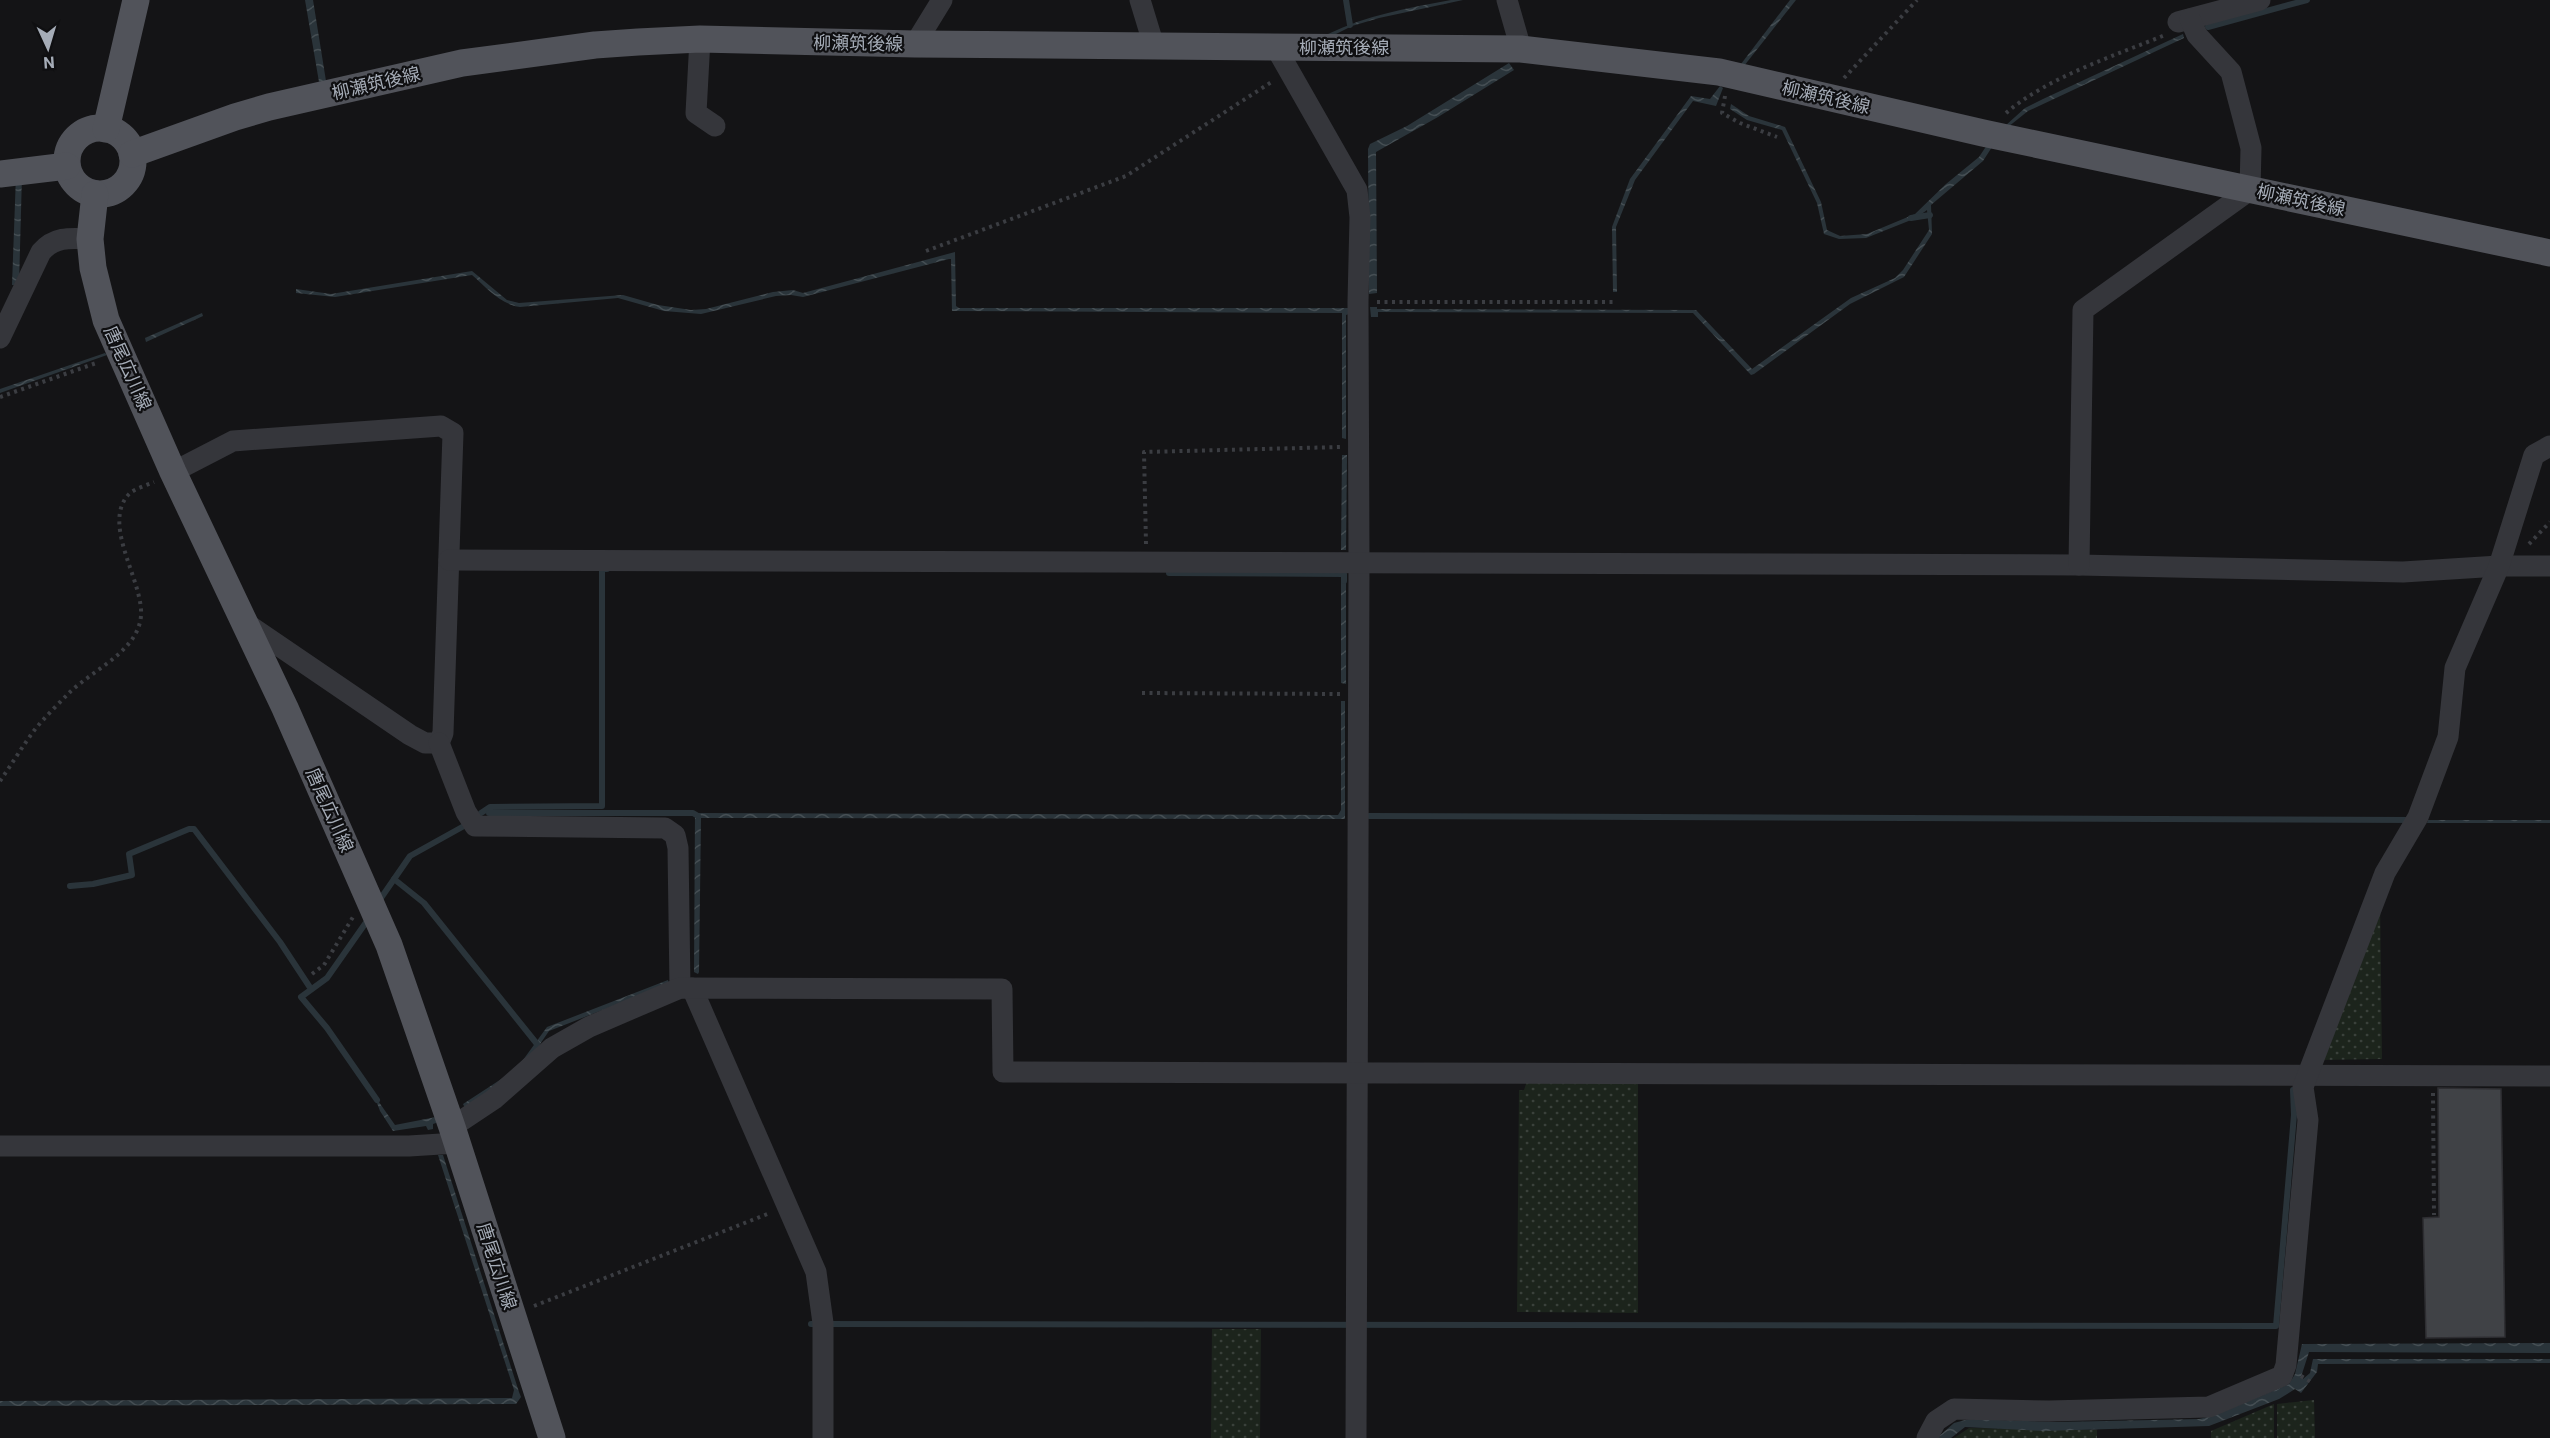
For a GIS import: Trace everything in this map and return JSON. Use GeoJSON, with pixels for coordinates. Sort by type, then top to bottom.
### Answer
{"type":"FeatureCollection","features":[{"type":"Feature","properties":{"kind":"main road"},"geometry":{"type":"LineString","coordinates":[[106,129],[136,0]]}},
{"type":"Feature","properties":{"kind":"main road","name":"柳瀬筑後線"},"geometry":{"type":"LineString","coordinates":[[132,154],[269,107],[462,63],[595,45],[700,39],[915,44],[1521,49],[1732,75],[1983,133],[2550,254]]}},
{"type":"Feature","properties":{"kind":"main road"},"geometry":{"type":"LineString","coordinates":[[98,127],[106,129],[124,137],[134,162],[130,176],[123,185],[112,192],[95,194],[78,187],[70,177],[67,152],[74,140],[85,131],[98,127]]}},
{"type":"Feature","properties":{"kind":"main road"},"geometry":{"type":"LineString","coordinates":[[0,174],[67,166]]}},
{"type":"Feature","properties":{"kind":"main road","name":"唐尾広川線"},"geometry":{"type":"LineString","coordinates":[[95,194],[90,238],[98,294],[106,320],[173,472],[285,708],[389,945],[455,1135],[552,1438]]}},
{"type":"Feature","properties":{"kind":"street"},"geometry":{"type":"LineString","coordinates":[[915,44],[942,0]]}},
{"type":"Feature","properties":{"kind":"street"},"geometry":{"type":"LineString","coordinates":[[1140,0],[1154,46]]}},
{"type":"Feature","properties":{"kind":"street"},"geometry":{"type":"LineString","coordinates":[[1507,0],[1521,49]]}},
{"type":"Feature","properties":{"kind":"street"},"geometry":{"type":"LineString","coordinates":[[2079,566],[2083,310],[2250,190],[2251,148],[2231,72],[2184,21],[2260,0]]}},
{"type":"Feature","properties":{"kind":"street"},"geometry":{"type":"LineString","coordinates":[[700,39],[696,113],[715,126]]}},
{"type":"Feature","properties":{"kind":"street"},"geometry":{"type":"LineString","coordinates":[[1275,46],[1357,190],[1360,217],[1356,1438]]}},
{"type":"Feature","properties":{"kind":"street"},"geometry":{"type":"LineString","coordinates":[[0,338],[47,246],[65,238],[90,238]]}},
{"type":"Feature","properties":{"kind":"street"},"geometry":{"type":"LineString","coordinates":[[173,472],[233,441],[441,426],[453,433],[443,733],[439,743],[466,812],[475,826],[664,828],[675,836],[678,848],[686,988],[816,1272],[824,1323],[823,1438]]}},
{"type":"Feature","properties":{"kind":"street"},"geometry":{"type":"LineString","coordinates":[[1927,1438],[1936,1422],[1954,1409],[2049,1411],[2209,1407],[2282,1376],[2286,1365],[2308,1120],[2303,1087],[2385,873],[2418,817],[2445,747],[2455,669],[2499,566],[2534,455],[2550,446]]}},
{"type":"Feature","properties":{"kind":"street"},"geometry":{"type":"LineString","coordinates":[[449,560],[2079,566],[2403,572],[2499,566],[2550,566]]}},
{"type":"Feature","properties":{"kind":"street"},"geometry":{"type":"LineString","coordinates":[[244,622],[410,735],[425,743],[439,743]]}},
{"type":"Feature","properties":{"kind":"street"},"geometry":{"type":"LineString","coordinates":[[0,1146],[409,1146],[455,1135],[552,1048],[589,1026],[686,988],[1002,989],[1003,1072],[2550,1076]]}},
{"type":"Feature","properties":{"kind":"path"},"geometry":{"type":"LineString","coordinates":[[1827,97],[1917,0]]}},
{"type":"Feature","properties":{"kind":"path"},"geometry":{"type":"LineString","coordinates":[[1983,133],[2023,99],[2091,66],[2169,33],[2184,21]]}},
{"type":"Feature","properties":{"kind":"path"},"geometry":{"type":"LineString","coordinates":[[926,251],[1126,176],[1289,71]]}},
{"type":"Feature","properties":{"kind":"path"},"geometry":{"type":"LineString","coordinates":[[1732,75],[1721,105],[1722,113],[1740,123],[1777,137]]}},
{"type":"Feature","properties":{"kind":"path"},"geometry":{"type":"LineString","coordinates":[[1358,302],[1616,302]]}},
{"type":"Feature","properties":{"kind":"path"},"geometry":{"type":"LineString","coordinates":[[0,397],[122,354]]}},
{"type":"Feature","properties":{"kind":"path"},"geometry":{"type":"LineString","coordinates":[[1147,564],[1144,453],[1358,447]]}},
{"type":"Feature","properties":{"kind":"path"},"geometry":{"type":"LineString","coordinates":[[0,781],[36,728],[71,691],[118,653],[135,635],[141,620],[141,604],[125,555],[120,511],[129,494],[173,472]]}},
{"type":"Feature","properties":{"kind":"path"},"geometry":{"type":"LineString","coordinates":[[1142,693],[1359,694]]}},
{"type":"Feature","properties":{"kind":"path"},"geometry":{"type":"LineString","coordinates":[[312,974],[324,965],[366,893]]}},
{"type":"Feature","properties":{"kind":"path"},"geometry":{"type":"LineString","coordinates":[[2432,1075],[2434,1215]]}},
{"type":"Feature","properties":{"kind":"path"},"geometry":{"type":"LineString","coordinates":[[513,1315],[788,1207]]}},
{"type":"Feature","properties":{"kind":"shaded area"},"geometry":{"type":"Polygon","coordinates":[[[2380,901],[2382,1059],[2320,1060],[2380,901]]]}},
{"type":"Feature","properties":{"kind":"shaded area"},"geometry":{"type":"Polygon","coordinates":[[[1527,1081],[1638,1081],[1638,1313],[1517,1312],[1519,1090],[1524,1090],[1527,1081]]]}},
{"type":"Feature","properties":{"kind":"shaded area"},"geometry":{"type":"Polygon","coordinates":[[[1212,1329],[1261,1329],[1260,1438],[1211,1438],[1212,1329]]]}},
{"type":"Feature","properties":{"kind":"shaded area"},"geometry":{"type":"Polygon","coordinates":[[[2314,1400],[2315,1438],[2277,1438],[2277,1404],[2314,1400]]]}},
{"type":"Feature","properties":{"kind":"shaded area"},"geometry":{"type":"Polygon","coordinates":[[[2274,1404],[2274,1438],[2211,1438],[2211,1431],[2274,1404]]]}},
{"type":"Feature","properties":{"kind":"shaded area"},"geometry":{"type":"Polygon","coordinates":[[[1969,1428],[2097,1430],[2097,1438],[1954,1438],[1969,1428]]]}},
{"type":"Feature","properties":{"kind":"water"},"geometry":{"type":"Polygon","coordinates":[[[305,0],[313,0],[326,81],[319,82],[305,0]]]}},
{"type":"Feature","properties":{"kind":"water"},"geometry":{"type":"Polygon","coordinates":[[[1451,0],[1463,0],[1379,18],[1352,26],[1330,37],[1328,34],[1373,17],[1451,0]]]}},
{"type":"Feature","properties":{"kind":"water"},"geometry":{"type":"Polygon","coordinates":[[[1790,0],[1796,0],[1744,66],[1741,64],[1790,0]]]}},
{"type":"Feature","properties":{"kind":"water"},"geometry":{"type":"Polygon","coordinates":[[[2183,34],[2184,38],[2028,111],[2008,127],[2005,126],[2025,108],[2183,34]]]}},
{"type":"Feature","properties":{"kind":"water"},"geometry":{"type":"Polygon","coordinates":[[[1509,63],[1514,70],[1376,152],[1377,293],[1369,294],[1368,149],[1370,144],[1407,126],[1509,63]]]}},
{"type":"Feature","properties":{"kind":"water"},"geometry":{"type":"Polygon","coordinates":[[[1720,86],[1723,88],[1716,106],[1693,101],[1635,180],[1616,227],[1617,292],[1613,292],[1612,227],[1630,179],[1691,96],[1710,99],[1720,86]]]}},
{"type":"Feature","properties":{"kind":"water"},"geometry":{"type":"Polygon","coordinates":[[[1731,104],[1749,116],[1785,127],[1821,202],[1827,230],[1840,236],[1867,234],[1915,214],[1979,157],[1987,145],[1992,147],[1983,161],[1931,205],[1932,234],[1904,277],[1850,304],[1751,375],[1693,313],[1378,312],[1378,317],[1371,317],[1370,307],[1377,307],[1377,309],[1696,310],[1752,369],[1851,298],[1895,278],[1903,270],[1929,230],[1927,210],[1916,218],[1866,238],[1839,239],[1824,234],[1817,203],[1782,130],[1747,120],[1730,109],[1731,104]]]}},
{"type":"Feature","properties":{"kind":"water"},"geometry":{"type":"Polygon","coordinates":[[[16,175],[22,175],[19,285],[12,285],[16,175]]]}},
{"type":"Feature","properties":{"kind":"water"},"geometry":{"type":"Polygon","coordinates":[[[955,252],[956,306],[959,308],[1349,308],[1349,314],[1346,315],[1346,439],[1342,438],[1342,313],[952,311],[951,259],[803,297],[776,296],[701,314],[664,311],[618,298],[520,307],[500,299],[472,275],[335,297],[296,293],[296,289],[331,294],[472,271],[507,300],[519,303],[623,295],[658,305],[691,310],[706,309],[773,292],[793,290],[803,293],[955,252]]]}},
{"type":"Feature","properties":{"kind":"water"},"geometry":{"type":"Polygon","coordinates":[[[202,313],[203,316],[146,342],[145,338],[202,313]]]}},
{"type":"Feature","properties":{"kind":"water"},"geometry":{"type":"Polygon","coordinates":[[[105,353],[107,355],[0,393],[0,389],[105,353]]]}},
{"type":"Feature","properties":{"kind":"water"},"geometry":{"type":"Polygon","coordinates":[[[1342,455],[1347,455],[1346,550],[1341,550],[1342,455]]]}},
{"type":"Feature","properties":{"kind":"water"},"geometry":{"type":"Polygon","coordinates":[[[1341,574],[1346,574],[1346,684],[1341,683],[1341,574]]]}},
{"type":"Feature","properties":{"kind":"water"},"geometry":{"type":"Polygon","coordinates":[[[1341,701],[1345,701],[1345,819],[701,818],[699,972],[698,974],[694,972],[695,813],[1338,815],[1341,810],[1341,701]]]}},
{"type":"Feature","properties":{"kind":"water"},"geometry":{"type":"Polygon","coordinates":[[[2428,820],[2550,820],[2550,823],[2427,823],[2428,820]]]}},
{"type":"Feature","properties":{"kind":"water"},"geometry":{"type":"Polygon","coordinates":[[[668,980],[669,984],[549,1031],[525,1066],[465,1108],[463,1104],[509,1074],[523,1060],[547,1027],[668,980]]]}},
{"type":"Feature","properties":{"kind":"water"},"geometry":{"type":"Polygon","coordinates":[[[374,1095],[395,1125],[436,1117],[433,1129],[428,1130],[426,1126],[393,1131],[380,1111],[374,1095]]]}},
{"type":"Feature","properties":{"kind":"water"},"geometry":{"type":"Polygon","coordinates":[[[438,1155],[443,1155],[521,1397],[516,1404],[0,1406],[0,1401],[512,1398],[514,1390],[438,1155]]]}},
{"type":"Feature","properties":{"kind":"water"},"geometry":{"type":"Polygon","coordinates":[[[2550,1343],[2550,1353],[2309,1352],[2301,1377],[2303,1379],[2310,1373],[2313,1359],[2550,1359],[2550,1363],[2318,1364],[2317,1372],[2301,1393],[2295,1389],[2279,1399],[2209,1426],[2043,1431],[1965,1427],[1951,1438],[1937,1438],[1954,1423],[1969,1419],[2057,1422],[2199,1419],[2215,1415],[2289,1384],[2295,1374],[2302,1344],[2550,1343]]]}},
{"type":"Feature","properties":{"kind":"building"},"geometry":{"type":"Polygon","coordinates":[[[2438,1088],[2501,1089],[2505,1337],[2426,1338],[2423,1218],[2439,1217],[2438,1088]]]}},
{"type":"Feature","properties":{"kind":"waterway"},"geometry":{"type":"LineString","coordinates":[[1346,0],[1350,25]]}},
{"type":"Feature","properties":{"kind":"waterway"},"geometry":{"type":"LineString","coordinates":[[2208,27],[2307,0]]}},
{"type":"Feature","properties":{"kind":"waterway"},"geometry":{"type":"LineString","coordinates":[[1911,218],[1930,215]]}},
{"type":"Feature","properties":{"kind":"waterway"},"geometry":{"type":"LineString","coordinates":[[481,813],[490,807],[602,806],[602,569],[607,569]]}},
{"type":"Feature","properties":{"kind":"waterway"},"geometry":{"type":"LineString","coordinates":[[1169,573],[1344,574],[1344,581]]}},
{"type":"Feature","properties":{"kind":"waterway"},"geometry":{"type":"LineString","coordinates":[[489,813],[693,813],[698,816]]}},
{"type":"Feature","properties":{"kind":"waterway"},"geometry":{"type":"LineString","coordinates":[[1369,816],[2412,820]]}},
{"type":"Feature","properties":{"kind":"waterway"},"geometry":{"type":"LineString","coordinates":[[381,898],[410,856],[464,826]]}},
{"type":"Feature","properties":{"kind":"waterway"},"geometry":{"type":"LineString","coordinates":[[70,886],[93,884],[132,875],[129,854],[194,829],[280,942],[311,989]]}},
{"type":"Feature","properties":{"kind":"waterway"},"geometry":{"type":"LineString","coordinates":[[394,879],[424,903],[537,1044]]}},
{"type":"Feature","properties":{"kind":"waterway"},"geometry":{"type":"LineString","coordinates":[[367,921],[327,978],[301,997],[327,1028],[377,1100]]}},
{"type":"Feature","properties":{"kind":"waterway"},"geometry":{"type":"LineString","coordinates":[[811,1324],[2276,1326],[2294,1115],[2293,1090]]}}]}
